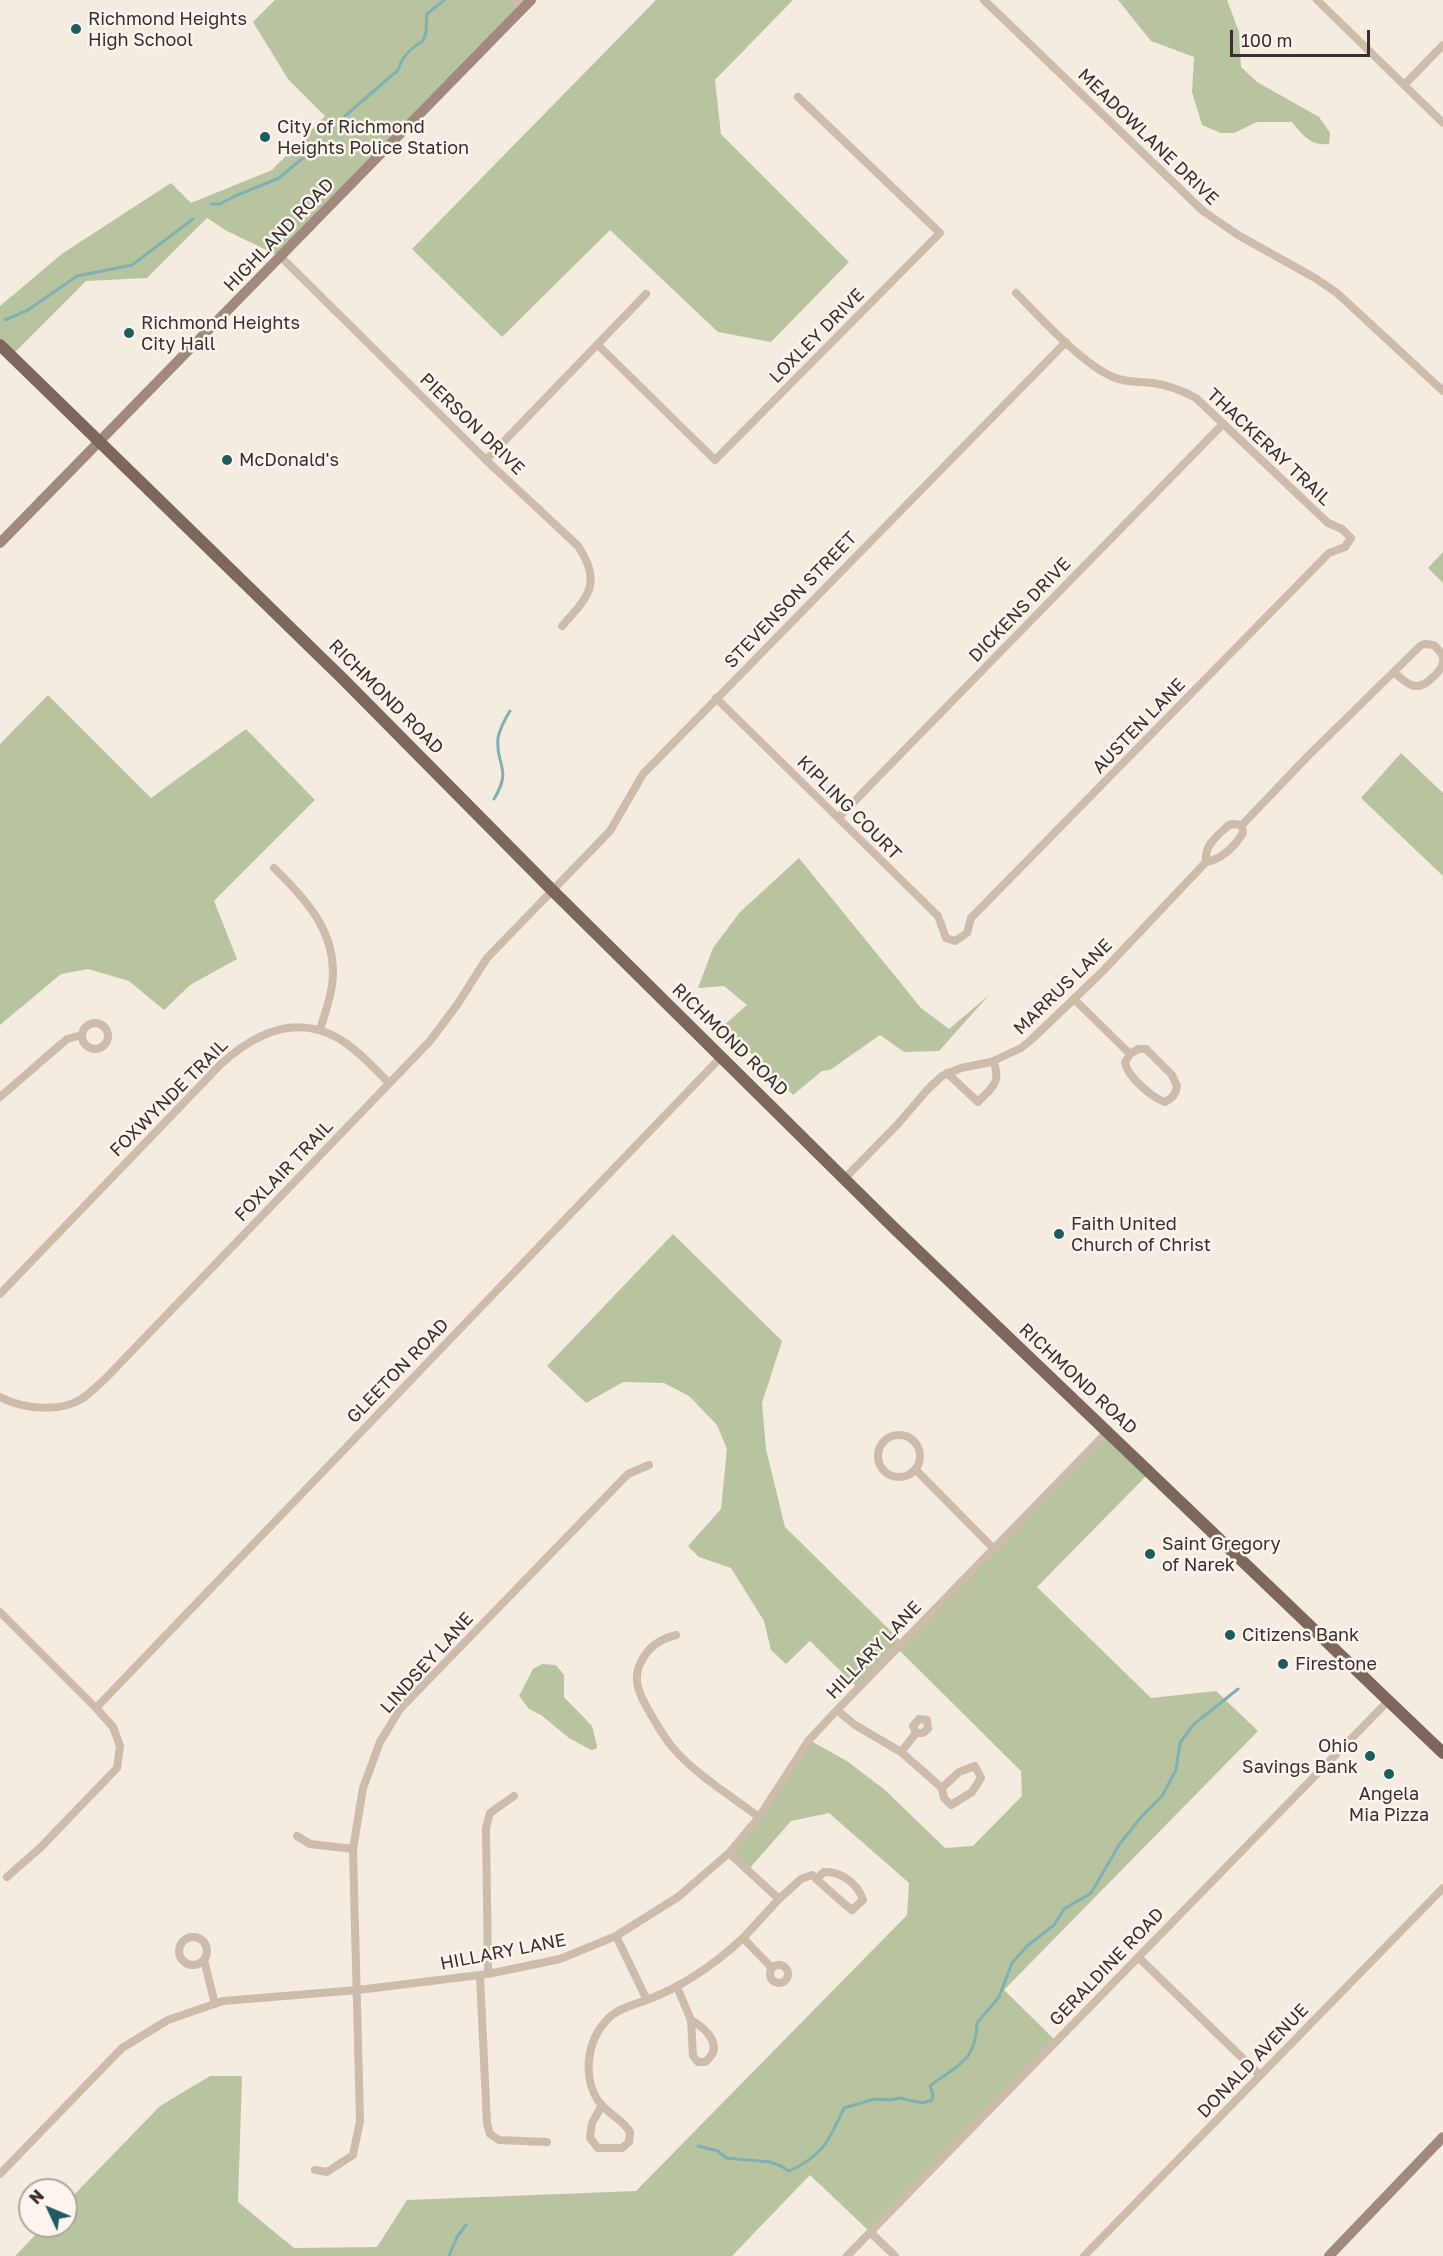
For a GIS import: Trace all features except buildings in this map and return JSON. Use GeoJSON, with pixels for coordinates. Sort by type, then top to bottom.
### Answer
{"type":"FeatureCollection","features":[{"type":"Feature","properties":{"kind":"main road","name":"RICHMOND ROAD"},"geometry":{"type":"LineString","coordinates":[[0,345],[343,678],[552,890],[920,1253],[1443,1753]]}},
{"type":"Feature","properties":{"kind":"street"},"geometry":{"type":"LineString","coordinates":[[514,0],[523,9]]}},
{"type":"Feature","properties":{"kind":"street","name":"HIGHLAND ROAD"},"geometry":{"type":"LineString","coordinates":[[0,543],[531,0]]}},
{"type":"Feature","properties":{"kind":"street","name":"MEADOWLANE DRIVE"},"geometry":{"type":"LineString","coordinates":[[984,0],[1197,206],[1238,235],[1315,278],[1337,293],[1443,391]]}},
{"type":"Feature","properties":{"kind":"street"},"geometry":{"type":"LineString","coordinates":[[1317,0],[1443,123]]}},
{"type":"Feature","properties":{"kind":"street"},"geometry":{"type":"LineString","coordinates":[[1404,85],[1443,45]]}},
{"type":"Feature","properties":{"kind":"street","name":"LOXLEY DRIVE"},"geometry":{"type":"LineString","coordinates":[[598,345],[715,460],[940,233],[798,97]]}},
{"type":"Feature","properties":{"kind":"street","name":"PIERSON DRIVE"},"geometry":{"type":"LineString","coordinates":[[281,257],[486,460],[578,546],[587,560],[591,580],[588,592],[581,604],[562,626]]}},
{"type":"Feature","properties":{"kind":"street","name":"THACKERAY TRAIL"},"geometry":{"type":"LineString","coordinates":[[1016,293],[1066,342],[1094,366],[1112,377],[1132,383],[1153,383],[1179,390],[1196,398],[1328,523],[1342,529],[1352,538]]}},
{"type":"Feature","properties":{"kind":"street"},"geometry":{"type":"LineString","coordinates":[[486,460],[646,294]]}},
{"type":"Feature","properties":{"kind":"street","name":"STEVENSON STREET"},"geometry":{"type":"LineString","coordinates":[[552,890],[610,831],[643,774],[1066,342]]}},
{"type":"Feature","properties":{"kind":"street","name":"DICKENS DRIVE"},"geometry":{"type":"LineString","coordinates":[[838,817],[1223,424]]}},
{"type":"Feature","properties":{"kind":"street","name":"AUSTEN LANE"},"geometry":{"type":"LineString","coordinates":[[955,941],[967,933],[971,918],[1329,553],[1345,547],[1352,538]]}},
{"type":"Feature","properties":{"kind":"street"},"geometry":{"type":"LineString","coordinates":[[1242,825],[1306,758],[1420,646],[1424,644],[1437,648],[1443,661],[1439,671],[1426,684],[1418,687],[1411,687],[1394,672]]}},
{"type":"Feature","properties":{"kind":"street","name":"KIPLING COURT"},"geometry":{"type":"LineString","coordinates":[[716,698],[938,916],[946,938],[955,941]]}},
{"type":"Feature","properties":{"kind":"street","name":"MARRUS LANE"},"geometry":{"type":"LineString","coordinates":[[845,1178],[897,1125],[928,1089],[947,1073],[993,1061],[1031,1040],[1176,896],[1206,862],[1217,860],[1227,852],[1243,833],[1242,825],[1229,825],[1208,846],[1206,862]]}},
{"type":"Feature","properties":{"kind":"street"},"geometry":{"type":"LineString","coordinates":[[274,868],[311,907],[328,941],[333,964],[332,983],[320,1030]]}},
{"type":"Feature","properties":{"kind":"street","name":"FOXLAIR TRAIL"},"geometry":{"type":"LineString","coordinates":[[0,1397],[12,1403],[59,1407],[81,1399],[105,1379],[430,1041],[457,1005],[487,958],[552,890]]}},
{"type":"Feature","properties":{"kind":"street"},"geometry":{"type":"LineString","coordinates":[[1074,999],[1130,1054]]}},
{"type":"Feature","properties":{"kind":"street","name":"FOXWYNDE TRAIL"},"geometry":{"type":"LineString","coordinates":[[0,1294],[221,1064],[257,1037],[279,1030],[301,1027],[320,1030],[351,1047],[389,1083]]}},
{"type":"Feature","properties":{"kind":"street"},"geometry":{"type":"LineString","coordinates":[[0,1097],[68,1039],[82,1035]]}},
{"type":"Feature","properties":{"kind":"street"},"geometry":{"type":"LineString","coordinates":[[1138,1049],[1146,1049],[1172,1075],[1177,1086],[1170,1100],[1165,1102],[1155,1098],[1127,1071],[1125,1062],[1130,1054],[1138,1049]]}},
{"type":"Feature","properties":{"kind":"street","name":"GLEETON ROAD"},"geometry":{"type":"LineString","coordinates":[[96,1708],[722,1056]]}},
{"type":"Feature","properties":{"kind":"street"},"geometry":{"type":"LineString","coordinates":[[947,1073],[978,1102],[997,1079],[993,1061]]}},
{"type":"Feature","properties":{"kind":"street","name":"HILLARY LANE"},"geometry":{"type":"LineString","coordinates":[[0,2174],[122,2048],[168,2020],[223,2001],[358,1990],[484,1974],[560,1959],[616,1936],[678,1897],[729,1852],[759,1817],[809,1740],[1108,1431]]}},
{"type":"Feature","properties":{"kind":"street"},"geometry":{"type":"LineString","coordinates":[[898,1436],[912,1440],[918,1446],[920,1455],[915,1469],[902,1477],[886,1473],[878,1458],[888,1438],[898,1436]]}},
{"type":"Feature","properties":{"kind":"street","name":"LINDSEY LANE"},"geometry":{"type":"LineString","coordinates":[[315,2170],[327,2172],[353,2155],[360,2121],[353,1850],[363,1788],[380,1742],[400,1709],[628,1474],[650,1465]]}},
{"type":"Feature","properties":{"kind":"street"},"geometry":{"type":"LineString","coordinates":[[915,1469],[994,1549]]}},
{"type":"Feature","properties":{"kind":"street"},"geometry":{"type":"LineString","coordinates":[[0,1612],[96,1708],[113,1727],[120,1746],[117,1768],[40,1848],[7,1877]]}},
{"type":"Feature","properties":{"kind":"street"},"geometry":{"type":"LineString","coordinates":[[676,1635],[657,1643],[643,1657],[637,1674],[638,1692],[674,1750],[759,1817]]}},
{"type":"Feature","properties":{"kind":"street","name":"GERALDINE ROAD"},"geometry":{"type":"LineString","coordinates":[[846,2256],[1389,1700]]}},
{"type":"Feature","properties":{"kind":"street"},"geometry":{"type":"LineString","coordinates":[[837,1710],[855,1725],[901,1752],[942,1788],[944,1798],[951,1805],[972,1792],[981,1778],[975,1766],[959,1772],[942,1788]]}},
{"type":"Feature","properties":{"kind":"street"},"geometry":{"type":"LineString","coordinates":[[901,1752],[916,1733]]}},
{"type":"Feature","properties":{"kind":"street"},"geometry":{"type":"LineString","coordinates":[[514,1796],[490,1814],[486,1828],[484,1974],[487,2124],[490,2134],[499,2140],[547,2142]]}},
{"type":"Feature","properties":{"kind":"street"},"geometry":{"type":"LineString","coordinates":[[297,1836],[310,1844],[353,1850]]}},
{"type":"Feature","properties":{"kind":"street"},"geometry":{"type":"LineString","coordinates":[[729,1852],[779,1899]]}},
{"type":"Feature","properties":{"kind":"street"},"geometry":{"type":"LineString","coordinates":[[602,2105],[592,2123],[590,2138],[598,2148],[622,2148],[629,2142],[630,2132],[602,2105],[593,2089],[588,2067],[592,2044],[606,2020],[620,2010],[676,1987],[707,1968],[743,1938],[801,1879],[812,1875],[816,1879],[852,1910],[863,1900],[859,1891],[838,1874],[824,1872],[816,1879]]}},
{"type":"Feature","properties":{"kind":"street","name":"DONALD AVENUE"},"geometry":{"type":"LineString","coordinates":[[1084,2256],[1443,1888]]}},
{"type":"Feature","properties":{"kind":"street"},"geometry":{"type":"LineString","coordinates":[[616,1936],[647,2000]]}},
{"type":"Feature","properties":{"kind":"street"},"geometry":{"type":"LineString","coordinates":[[743,1938],[772,1968]]}},
{"type":"Feature","properties":{"kind":"street"},"geometry":{"type":"LineString","coordinates":[[1138,1957],[1260,2075]]}},
{"type":"Feature","properties":{"kind":"street"},"geometry":{"type":"LineString","coordinates":[[204,1960],[216,2004]]}},
{"type":"Feature","properties":{"kind":"street"},"geometry":{"type":"LineString","coordinates":[[676,1987],[690,2020],[693,2056],[698,2062],[705,2062],[713,2056],[712,2041],[702,2027],[690,2020]]}},
{"type":"Feature","properties":{"kind":"street"},"geometry":{"type":"LineString","coordinates":[[1329,2256],[1443,2137]]}},
{"type":"Feature","properties":{"kind":"street"},"geometry":{"type":"LineString","coordinates":[[870,2232],[895,2256]]}},
{"type":"Feature","properties":{"kind":"green space"},"geometry":{"type":"Polygon","coordinates":[[[275,0],[531,0],[281,257],[227,231],[207,218],[147,278],[86,281],[11,356],[0,345],[0,306],[63,253],[171,183],[191,203],[272,170],[325,116],[288,79],[253,22],[275,0]]]}},
{"type":"Feature","properties":{"kind":"green space"},"geometry":{"type":"Polygon","coordinates":[[[656,0],[793,0],[715,80],[721,134],[849,262],[771,342],[718,332],[610,230],[502,337],[412,249],[656,0]]]}},
{"type":"Feature","properties":{"kind":"green space"},"geometry":{"type":"Polygon","coordinates":[[[1118,0],[1227,0],[1239,32],[1241,67],[1257,82],[1319,117],[1330,133],[1329,144],[1312,141],[1292,122],[1257,122],[1234,133],[1221,133],[1202,125],[1192,92],[1194,57],[1151,41],[1118,0]]]}},
{"type":"Feature","properties":{"kind":"green space"},"geometry":{"type":"Polygon","coordinates":[[[1443,552],[1443,583],[1428,568],[1443,552]]]}},
{"type":"Feature","properties":{"kind":"green space"},"geometry":{"type":"Polygon","coordinates":[[[48,695],[151,798],[246,729],[315,800],[214,901],[237,959],[190,985],[164,1010],[129,981],[88,969],[61,974],[0,1025],[0,744],[48,695]]]}},
{"type":"Feature","properties":{"kind":"green space"},"geometry":{"type":"Polygon","coordinates":[[[1401,753],[1443,793],[1443,876],[1361,798],[1401,753]]]}},
{"type":"Feature","properties":{"kind":"green space"},"geometry":{"type":"Polygon","coordinates":[[[799,858],[921,1008],[949,1029],[989,995],[939,1051],[904,1052],[880,1035],[830,1070],[822,1071],[793,1095],[723,1026],[747,1005],[724,986],[698,988],[713,948],[740,912],[799,858]]]}},
{"type":"Feature","properties":{"kind":"green space"},"geometry":{"type":"Polygon","coordinates":[[[673,1234],[782,1341],[762,1403],[766,1449],[785,1527],[902,1642],[1108,1431],[1150,1472],[1037,1587],[1151,1698],[1216,1691],[1258,1731],[1004,1990],[1056,2041],[870,2232],[810,2175],[732,2256],[15,2256],[32,2238],[78,2238],[78,2191],[160,2106],[210,2076],[242,2076],[238,2202],[294,2248],[377,2247],[407,2200],[636,2191],[907,1915],[909,1883],[829,1813],[791,1821],[748,1870],[729,1853],[759,1817],[809,1740],[847,1761],[885,1790],[945,1848],[973,1846],[1022,1796],[1021,1771],[897,1648],[858,1688],[810,1641],[786,1664],[771,1650],[764,1621],[731,1568],[699,1557],[688,1546],[721,1509],[727,1449],[717,1425],[689,1396],[664,1383],[623,1382],[586,1403],[547,1366],[673,1234]]]}},
{"type":"Feature","properties":{"kind":"green space"},"geometry":{"type":"Polygon","coordinates":[[[542,1664],[556,1665],[564,1675],[564,1697],[592,1726],[596,1749],[591,1750],[569,1738],[541,1715],[529,1709],[519,1696],[533,1669],[542,1664]]]}},
{"type":"Feature","properties":{"kind":"waterway"},"geometry":{"type":"LineString","coordinates":[[345,116],[398,70],[407,53],[423,41],[427,14],[444,0]]}},
{"type":"Feature","properties":{"kind":"waterway"},"geometry":{"type":"LineString","coordinates":[[211,204],[220,204],[279,178],[323,141]]}},
{"type":"Feature","properties":{"kind":"waterway"},"geometry":{"type":"LineString","coordinates":[[5,320],[28,310],[77,276],[132,265],[193,219]]}},
{"type":"Feature","properties":{"kind":"waterway"},"geometry":{"type":"LineString","coordinates":[[494,799],[500,789],[503,773],[498,738],[510,711]]}},
{"type":"Feature","properties":{"kind":"waterway"},"geometry":{"type":"LineString","coordinates":[[698,2146],[718,2151],[726,2158],[770,2162],[789,2171],[810,2159],[824,2146],[844,2108],[875,2099],[899,2098],[923,2103],[932,2100],[933,2094],[930,2086],[969,2055],[976,2036],[977,2023],[999,1997],[1012,1963],[1027,1946],[1054,1925],[1064,1909],[1091,1893],[1119,1845],[1142,1816],[1162,1796],[1176,1770],[1180,1743],[1193,1725],[1238,1689]]}},
{"type":"Feature","properties":{"kind":"waterway"},"geometry":{"type":"LineString","coordinates":[[449,2256],[457,2237],[466,2225]]}},
{"type":"Feature","properties":{"kind":"place","name":"Richmond Heights High School"},"geometry":{"type":"Point","coordinates":[76,29]}},
{"type":"Feature","properties":{"kind":"place","name":"City of Richmond Heights Police Station"},"geometry":{"type":"Point","coordinates":[265,137]}},
{"type":"Feature","properties":{"kind":"place","name":"Richmond Heights City Hall"},"geometry":{"type":"Point","coordinates":[129,333]}},
{"type":"Feature","properties":{"kind":"place","name":"McDonald's"},"geometry":{"type":"Point","coordinates":[227,460]}},
{"type":"Feature","properties":{"kind":"place","name":"Faith United Church of Christ"},"geometry":{"type":"Point","coordinates":[1059,1234]}},
{"type":"Feature","properties":{"kind":"place","name":"Saint Gregory of Narek"},"geometry":{"type":"Point","coordinates":[1150,1554]}},
{"type":"Feature","properties":{"kind":"place","name":"Citizens Bank"},"geometry":{"type":"Point","coordinates":[1230,1635]}},
{"type":"Feature","properties":{"kind":"place","name":"Firestone"},"geometry":{"type":"Point","coordinates":[1283,1664]}},
{"type":"Feature","properties":{"kind":"place","name":"Ohio Savings Bank"},"geometry":{"type":"Point","coordinates":[1370,1756]}},
{"type":"Feature","properties":{"kind":"place","name":"Angela Mia Pizza"},"geometry":{"type":"Point","coordinates":[1389,1774]}}]}
